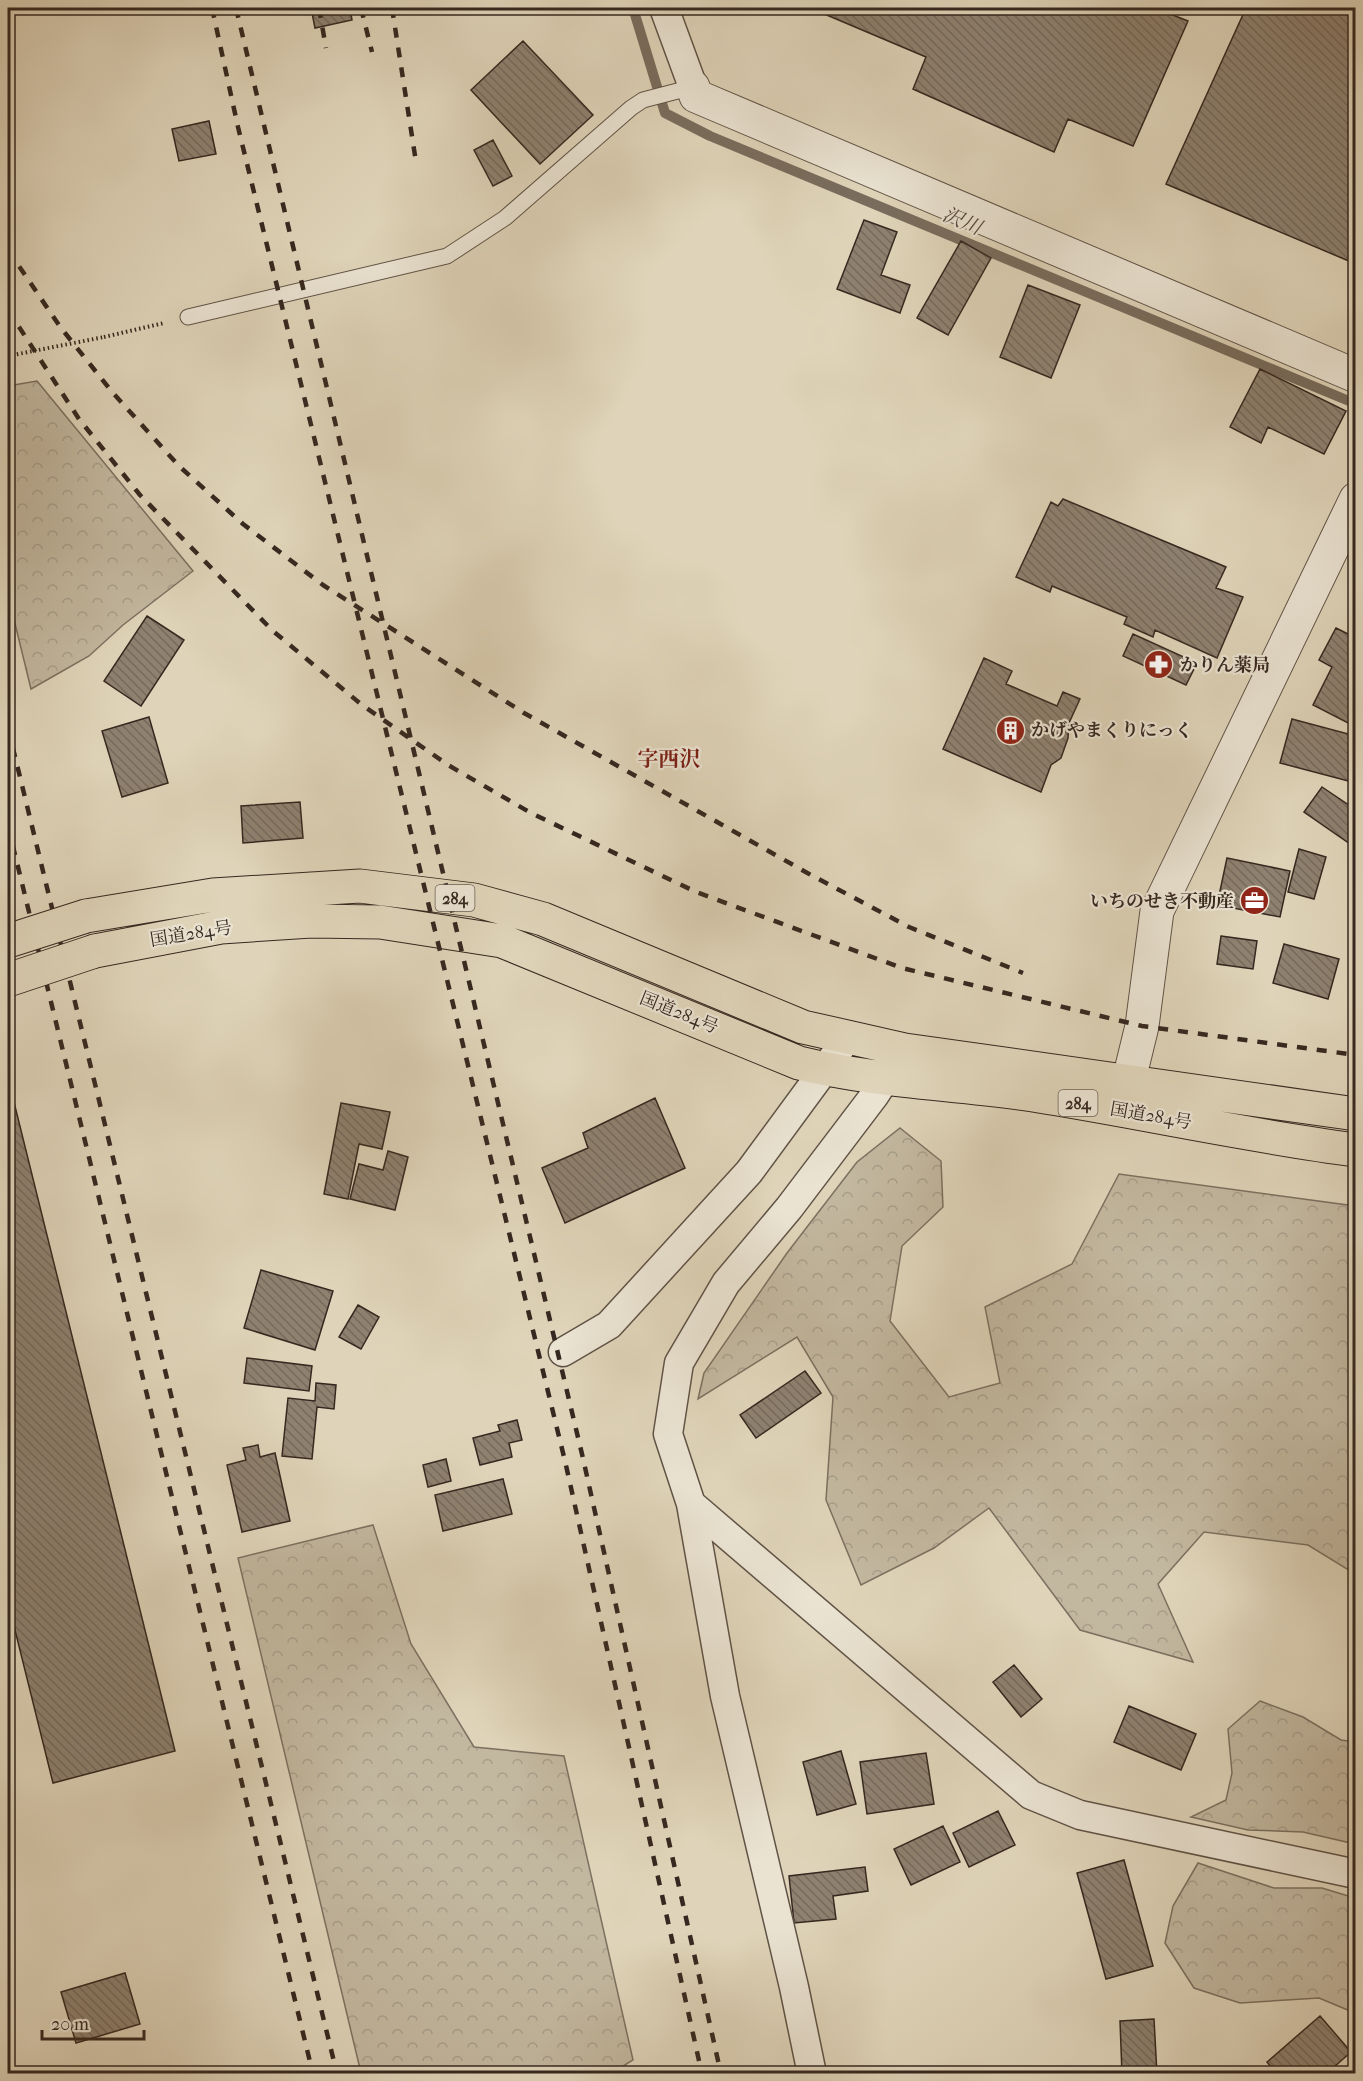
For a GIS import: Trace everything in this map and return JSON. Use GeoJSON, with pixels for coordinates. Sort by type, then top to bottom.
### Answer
{"type":"FeatureCollection","features":[{"type":"Feature","properties":{"kind":"highway","name":"国道284号"},"geometry":{"type":"LineString","coordinates":[[8,940],[86,916],[213,895],[360,886],[474,900],[543,919],[803,1027],[905,1050],[1040,1068],[1124,1097],[1356,1150]]}},
{"type":"Feature","properties":{"kind":"highway","name":"国道284号"},"geometry":{"type":"LineString","coordinates":[[8,980],[95,951],[221,927],[311,921],[380,922],[502,941],[800,1063],[825,1069],[883,1079],[1031,1095],[1124,1097],[1356,1114]]}},
{"type":"Feature","properties":{"kind":"street"},"geometry":{"type":"LineString","coordinates":[[664,8],[682,89],[1356,376]]}},
{"type":"Feature","properties":{"kind":"street"},"geometry":{"type":"LineString","coordinates":[[1124,1097],[1142,1026],[1157,911],[1356,498]]}},
{"type":"Feature","properties":{"kind":"street"},"geometry":{"type":"LineString","coordinates":[[562,1352],[609,1325],[749,1172],[849,1036]]}},
{"type":"Feature","properties":{"kind":"street"},"geometry":{"type":"LineString","coordinates":[[812,2073],[725,1696],[691,1504],[668,1434],[679,1363],[726,1283],[789,1208],[874,1096],[883,1079],[905,1050]]}},
{"type":"Feature","properties":{"kind":"street"},"geometry":{"type":"LineString","coordinates":[[691,1504],[1031,1795],[1080,1815],[1356,1874]]}},
{"type":"Feature","properties":{"kind":"lane"},"geometry":{"type":"LineString","coordinates":[[188,317],[447,256],[506,218],[643,100],[682,89]]}},
{"type":"Feature","properties":{"kind":"path"},"geometry":{"type":"LineString","coordinates":[[8,356],[188,317]]}},
{"type":"Feature","properties":{"kind":"green space"},"geometry":{"type":"Polygon","coordinates":[[[37,381],[193,571],[123,625],[89,656],[31,689],[8,595],[8,386],[37,381]]]}},
{"type":"Feature","properties":{"kind":"green space"},"geometry":{"type":"Polygon","coordinates":[[[900,1128],[941,1161],[943,1207],[902,1246],[890,1321],[949,1397],[1000,1383],[985,1307],[1072,1264],[1119,1174],[1355,1206],[1355,1574],[1308,1545],[1204,1532],[1158,1584],[1193,1662],[1080,1630],[989,1508],[934,1548],[861,1585],[826,1500],[833,1397],[797,1337],[698,1399],[704,1373],[787,1253],[857,1162],[900,1128]]]}},
{"type":"Feature","properties":{"kind":"green space"},"geometry":{"type":"Polygon","coordinates":[[[373,1525],[411,1644],[474,1747],[564,1756],[633,2060],[612,2073],[361,2073],[238,1558],[373,1525]]]}},
{"type":"Feature","properties":{"kind":"green space"},"geometry":{"type":"Polygon","coordinates":[[[1260,1701],[1303,1717],[1341,1740],[1355,1742],[1355,1844],[1303,1832],[1248,1830],[1191,1817],[1226,1800],[1232,1773],[1228,1729],[1260,1701]]]}},
{"type":"Feature","properties":{"kind":"green space"},"geometry":{"type":"Polygon","coordinates":[[[1198,1863],[1274,1888],[1322,1888],[1355,1898],[1355,2013],[1319,1998],[1240,2003],[1194,1988],[1165,1943],[1173,1906],[1198,1863]]]}},
{"type":"Feature","properties":{"kind":"building"},"geometry":{"type":"Polygon","coordinates":[[[311,8],[350,8],[352,20],[315,28],[311,8]]]}},
{"type":"Feature","properties":{"kind":"building"},"geometry":{"type":"Polygon","coordinates":[[[816,8],[1155,8],[1188,21],[1133,146],[1068,119],[1054,152],[913,89],[926,57],[815,10],[816,8]]]}},
{"type":"Feature","properties":{"kind":"building"},"geometry":{"type":"Polygon","coordinates":[[[1246,8],[1356,8],[1356,264],[1166,184],[1246,8]]]}},
{"type":"Feature","properties":{"kind":"building"},"geometry":{"type":"Polygon","coordinates":[[[523,41],[593,115],[540,164],[471,90],[523,41]]]}},
{"type":"Feature","properties":{"kind":"building"},"geometry":{"type":"Polygon","coordinates":[[[209,121],[216,154],[179,161],[172,129],[209,121]]]}},
{"type":"Feature","properties":{"kind":"building"},"geometry":{"type":"Polygon","coordinates":[[[493,140],[512,176],[493,186],[474,150],[493,140]]]}},
{"type":"Feature","properties":{"kind":"building"},"geometry":{"type":"Polygon","coordinates":[[[864,220],[897,232],[881,275],[910,285],[900,313],[837,289],[864,220]]]}},
{"type":"Feature","properties":{"kind":"building"},"geometry":{"type":"Polygon","coordinates":[[[961,241],[991,258],[948,335],[917,318],[961,241]]]}},
{"type":"Feature","properties":{"kind":"building"},"geometry":{"type":"Polygon","coordinates":[[[1028,285],[1080,305],[1051,378],[1000,357],[1028,285]]]}},
{"type":"Feature","properties":{"kind":"building"},"geometry":{"type":"Polygon","coordinates":[[[1260,369],[1346,411],[1324,454],[1268,427],[1261,443],[1230,427],[1260,369]]]}},
{"type":"Feature","properties":{"kind":"building"},"geometry":{"type":"Polygon","coordinates":[[[1063,499],[1226,567],[1216,588],[1243,597],[1217,658],[1155,630],[1153,637],[1124,624],[1127,617],[1052,586],[1050,592],[1016,577],[1051,502],[1058,506],[1063,499]]]}},
{"type":"Feature","properties":{"kind":"building"},"geometry":{"type":"Polygon","coordinates":[[[147,616],[184,640],[141,706],[104,681],[147,616]]]}},
{"type":"Feature","properties":{"kind":"building"},"geometry":{"type":"Polygon","coordinates":[[[1336,628],[1356,638],[1356,727],[1313,705],[1332,667],[1319,660],[1336,628]]]}},
{"type":"Feature","properties":{"kind":"building"},"geometry":{"type":"Polygon","coordinates":[[[1133,634],[1197,663],[1186,685],[1123,656],[1133,634]]]}},
{"type":"Feature","properties":{"kind":"building","name":"かげやまくりにっく"},"geometry":{"type":"Polygon","coordinates":[[[984,658],[1012,671],[1006,684],[1057,706],[1063,692],[1080,699],[1069,723],[1068,738],[1061,758],[1051,765],[1041,792],[943,749],[984,658]]]}},
{"type":"Feature","properties":{"kind":"building"},"geometry":{"type":"Polygon","coordinates":[[[149,717],[168,783],[122,797],[102,731],[149,717]]]}},
{"type":"Feature","properties":{"kind":"building"},"geometry":{"type":"Polygon","coordinates":[[[1292,719],[1356,736],[1356,783],[1280,763],[1292,719]]]}},
{"type":"Feature","properties":{"kind":"building"},"geometry":{"type":"Polygon","coordinates":[[[1322,787],[1356,810],[1356,848],[1304,812],[1322,787]]]}},
{"type":"Feature","properties":{"kind":"building"},"geometry":{"type":"Polygon","coordinates":[[[300,802],[303,838],[243,843],[241,806],[300,802]]]}},
{"type":"Feature","properties":{"kind":"building"},"geometry":{"type":"Polygon","coordinates":[[[1299,849],[1326,857],[1314,899],[1288,892],[1299,849]]]}},
{"type":"Feature","properties":{"kind":"building"},"geometry":{"type":"Polygon","coordinates":[[[1227,858],[1290,871],[1280,917],[1217,905],[1227,858]]]}},
{"type":"Feature","properties":{"kind":"building"},"geometry":{"type":"Polygon","coordinates":[[[1221,936],[1257,941],[1253,969],[1217,964],[1221,936]]]}},
{"type":"Feature","properties":{"kind":"building"},"geometry":{"type":"Polygon","coordinates":[[[1284,944],[1339,959],[1328,999],[1273,983],[1284,944]]]}},
{"type":"Feature","properties":{"kind":"building"},"geometry":{"type":"Polygon","coordinates":[[[8,1078],[175,1751],[53,1783],[8,1602],[8,1078]]]}},
{"type":"Feature","properties":{"kind":"building"},"geometry":{"type":"Polygon","coordinates":[[[655,1098],[685,1168],[565,1223],[542,1168],[588,1148],[583,1133],[655,1098]]]}},
{"type":"Feature","properties":{"kind":"building"},"geometry":{"type":"Polygon","coordinates":[[[341,1103],[390,1112],[382,1149],[359,1144],[348,1199],[324,1194],[341,1103]]]}},
{"type":"Feature","properties":{"kind":"building"},"geometry":{"type":"Polygon","coordinates":[[[388,1151],[408,1157],[395,1210],[350,1199],[359,1164],[383,1170],[388,1151]]]}},
{"type":"Feature","properties":{"kind":"building"},"geometry":{"type":"Polygon","coordinates":[[[261,1270],[333,1291],[315,1350],[244,1328],[261,1270]]]}},
{"type":"Feature","properties":{"kind":"building"},"geometry":{"type":"Polygon","coordinates":[[[358,1305],[379,1317],[361,1349],[339,1337],[358,1305]]]}},
{"type":"Feature","properties":{"kind":"building"},"geometry":{"type":"Polygon","coordinates":[[[247,1358],[312,1366],[309,1391],[244,1383],[247,1358]]]}},
{"type":"Feature","properties":{"kind":"building"},"geometry":{"type":"Polygon","coordinates":[[[805,1371],[821,1393],[756,1438],[740,1415],[805,1371]]]}},
{"type":"Feature","properties":{"kind":"building"},"geometry":{"type":"Polygon","coordinates":[[[316,1383],[336,1385],[334,1409],[317,1407],[312,1459],[282,1456],[288,1398],[315,1401],[316,1383]]]}},
{"type":"Feature","properties":{"kind":"building"},"geometry":{"type":"Polygon","coordinates":[[[517,1420],[522,1440],[509,1443],[512,1457],[480,1465],[473,1438],[500,1431],[498,1425],[517,1420]]]}},
{"type":"Feature","properties":{"kind":"building"},"geometry":{"type":"Polygon","coordinates":[[[258,1445],[260,1457],[275,1453],[290,1521],[242,1532],[227,1465],[246,1460],[243,1448],[258,1445]]]}},
{"type":"Feature","properties":{"kind":"building"},"geometry":{"type":"Polygon","coordinates":[[[446,1459],[451,1481],[428,1487],[423,1465],[446,1459]]]}},
{"type":"Feature","properties":{"kind":"building"},"geometry":{"type":"Polygon","coordinates":[[[503,1479],[512,1514],[443,1531],[435,1495],[503,1479]]]}},
{"type":"Feature","properties":{"kind":"building"},"geometry":{"type":"Polygon","coordinates":[[[1014,1665],[1042,1699],[1021,1717],[993,1682],[1014,1665]]]}},
{"type":"Feature","properties":{"kind":"building"},"geometry":{"type":"Polygon","coordinates":[[[1129,1706],[1196,1734],[1181,1770],[1114,1742],[1129,1706]]]}},
{"type":"Feature","properties":{"kind":"building"},"geometry":{"type":"Polygon","coordinates":[[[841,1751],[856,1804],[817,1815],[803,1762],[841,1751]]]}},
{"type":"Feature","properties":{"kind":"building"},"geometry":{"type":"Polygon","coordinates":[[[926,1753],[934,1804],[867,1814],[860,1762],[926,1753]]]}},
{"type":"Feature","properties":{"kind":"building"},"geometry":{"type":"Polygon","coordinates":[[[998,1811],[1015,1845],[969,1867],[953,1833],[998,1811]]]}},
{"type":"Feature","properties":{"kind":"building"},"geometry":{"type":"Polygon","coordinates":[[[943,1826],[960,1862],[911,1885],[894,1849],[943,1826]]]}},
{"type":"Feature","properties":{"kind":"building"},"geometry":{"type":"Polygon","coordinates":[[[1124,1860],[1153,1966],[1106,1979],[1077,1873],[1124,1860]]]}},
{"type":"Feature","properties":{"kind":"building"},"geometry":{"type":"Polygon","coordinates":[[[865,1867],[868,1891],[833,1896],[836,1919],[794,1923],[789,1876],[865,1867]]]}},
{"type":"Feature","properties":{"kind":"building"},"geometry":{"type":"Polygon","coordinates":[[[125,1973],[140,2024],[76,2043],[61,1992],[125,1973]]]}},
{"type":"Feature","properties":{"kind":"building"},"geometry":{"type":"Polygon","coordinates":[[[1320,2016],[1351,2052],[1326,2074],[1277,2074],[1267,2062],[1320,2016]]]}},
{"type":"Feature","properties":{"kind":"building"},"geometry":{"type":"Polygon","coordinates":[[[1154,2019],[1157,2074],[1122,2074],[1120,2021],[1154,2019]]]}},
{"type":"Feature","properties":{"kind":"waterway","name":"沢川"},"geometry":{"type":"LineString","coordinates":[[633,8],[665,113],[710,136],[1349,401]]}},
{"type":"Feature","properties":{"kind":"railway"},"geometry":{"type":"LineString","coordinates":[[212,8],[238,127],[565,1461],[702,2074]]}},
{"type":"Feature","properties":{"kind":"railway"},"geometry":{"type":"LineString","coordinates":[[236,8],[582,1454],[721,2074]]}},
{"type":"Feature","properties":{"kind":"railway"},"geometry":{"type":"LineString","coordinates":[[319,8],[326,48]]}},
{"type":"Feature","properties":{"kind":"railway"},"geometry":{"type":"LineString","coordinates":[[361,8],[372,52]]}},
{"type":"Feature","properties":{"kind":"railway"},"geometry":{"type":"LineString","coordinates":[[392,8],[416,162]]}},
{"type":"Feature","properties":{"kind":"railway"},"geometry":{"type":"LineString","coordinates":[[8,250],[61,328],[113,393],[179,466],[243,524],[323,585],[524,713],[811,875],[909,927],[1023,973]]}},
{"type":"Feature","properties":{"kind":"railway"},"geometry":{"type":"LineString","coordinates":[[8,310],[79,419],[140,495],[273,631],[362,705],[448,765],[531,813],[696,892],[902,968],[1142,1026],[1356,1055]]}},
{"type":"Feature","properties":{"kind":"railway"},"geometry":{"type":"LineString","coordinates":[[8,728],[337,2074]]}},
{"type":"Feature","properties":{"kind":"railway"},"geometry":{"type":"LineString","coordinates":[[8,826],[313,2074]]}},
{"type":"Feature","properties":{"kind":"place","name":"かりん薬局"},"geometry":{"type":"Point","coordinates":[1159,665]}},
{"type":"Feature","properties":{"kind":"place","name":"かげやまくりにっく"},"geometry":{"type":"Point","coordinates":[1010,730]}},
{"type":"Feature","properties":{"kind":"place","name":"いちのせき不動産"},"geometry":{"type":"Point","coordinates":[1255,901]}},
{"type":"Feature","properties":{"kind":"district","name":"字西沢"},"geometry":{"type":"Point","coordinates":[669,759]}}]}
